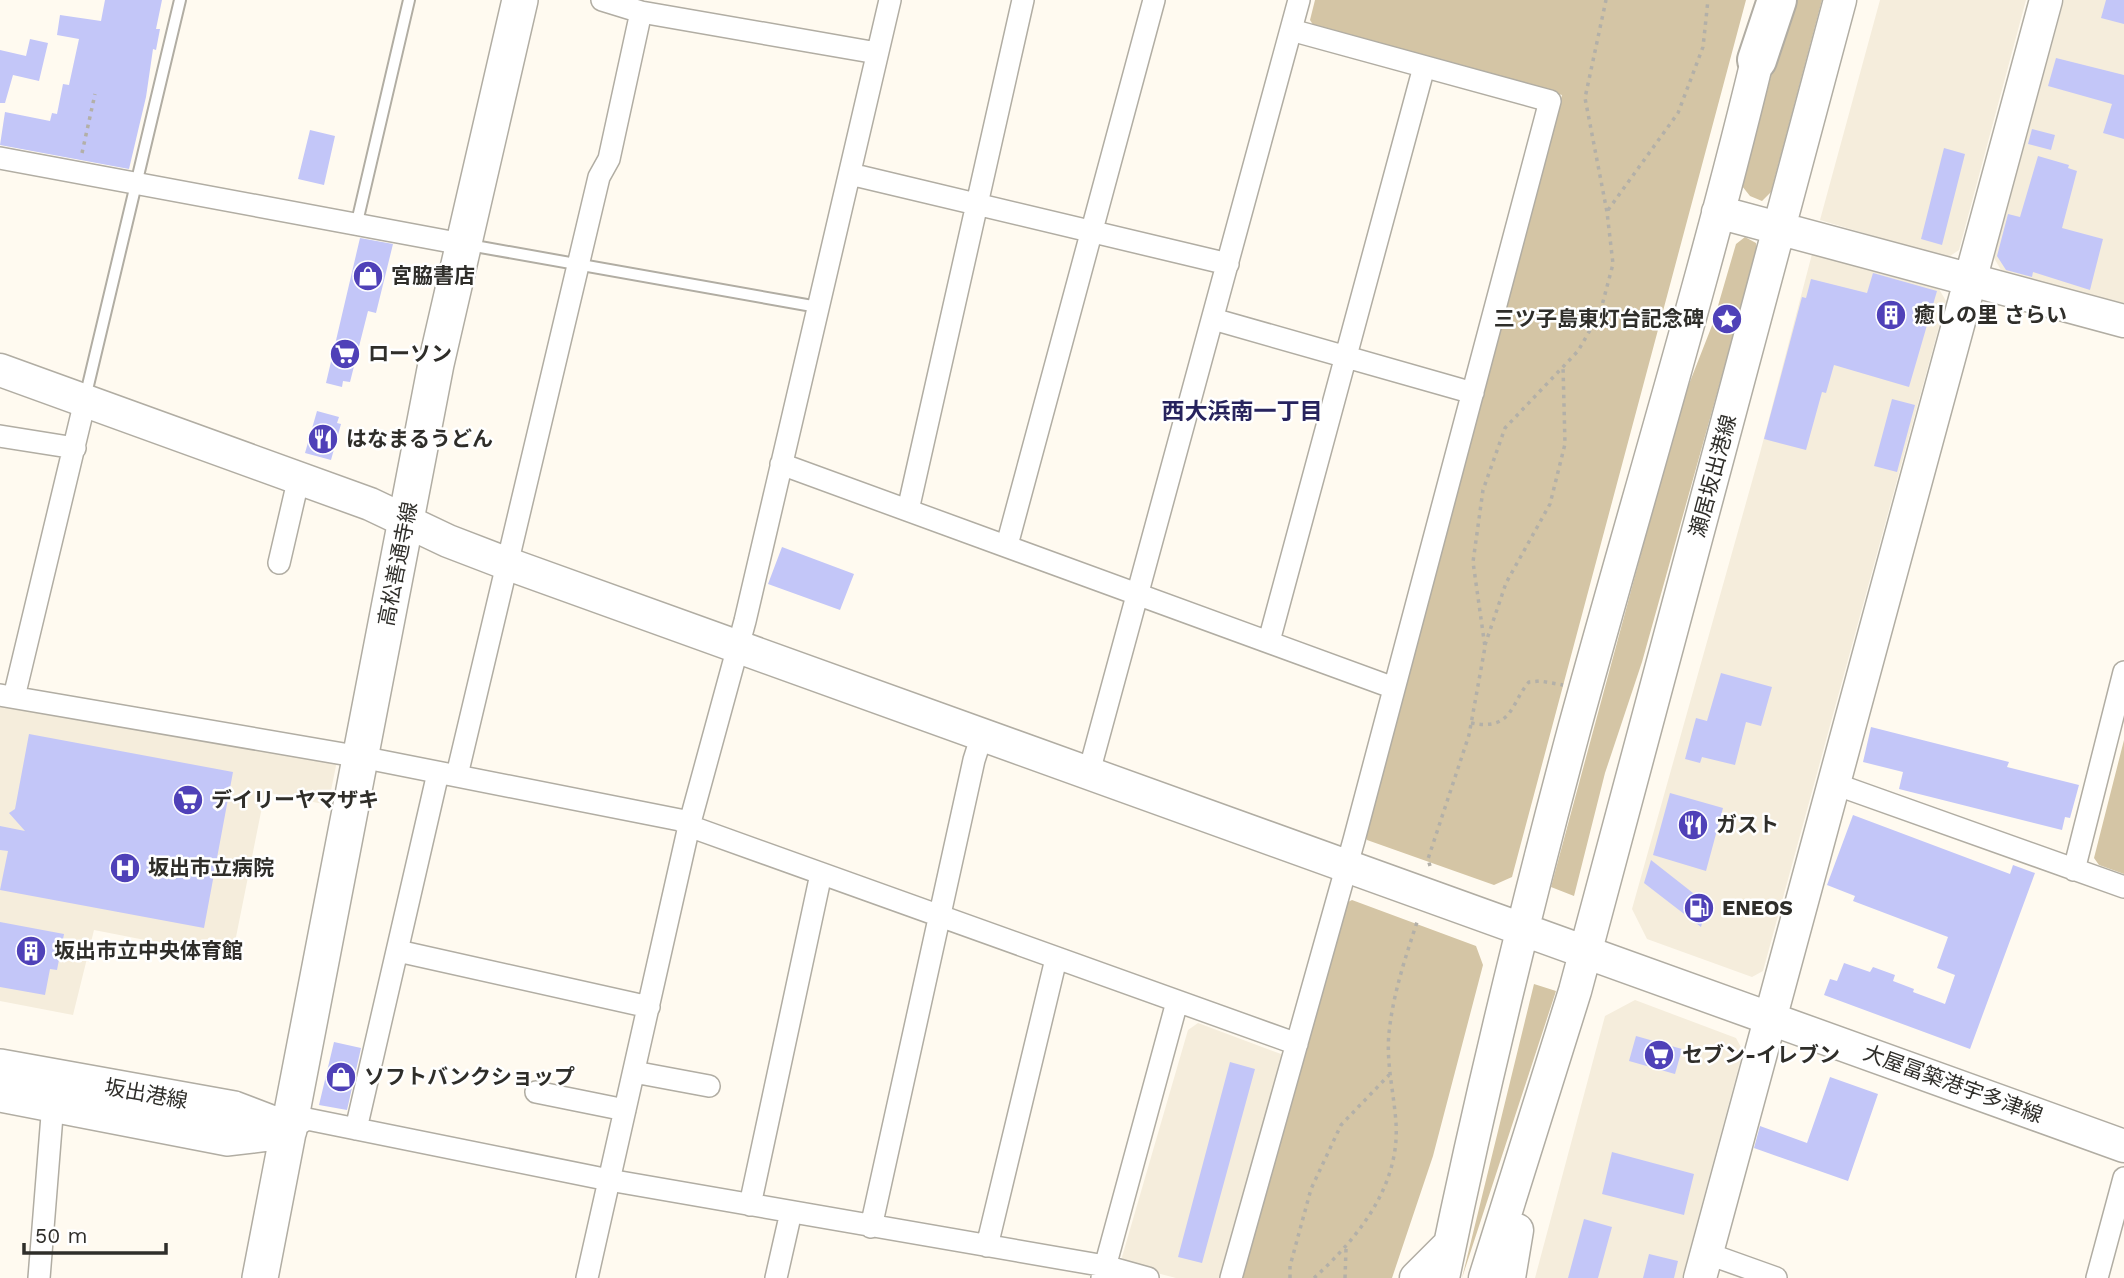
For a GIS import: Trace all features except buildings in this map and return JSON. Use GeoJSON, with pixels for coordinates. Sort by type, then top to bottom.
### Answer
{"type":"FeatureCollection","features":[{"type":"Feature","properties":{"kind":"highway"},"geometry":{"type":"LineString","coordinates":[[1757,60],[1778,0]]}},
{"type":"Feature","properties":{"kind":"main road","name":"高松善通寺線"},"geometry":{"type":"LineString","coordinates":[[289,1130],[462,244],[520,0]]}},
{"type":"Feature","properties":{"kind":"main road"},"geometry":{"type":"LineString","coordinates":[[1443,1278],[1479,1103],[1523,929],[1575,727],[1718,212],[1771,0]]}},
{"type":"Feature","properties":{"kind":"main road","name":"瀬居坂出港線"},"geometry":{"type":"LineString","coordinates":[[1585,951],[1840,0]]}},
{"type":"Feature","properties":{"kind":"main road"},"geometry":{"type":"LineString","coordinates":[[1703,1265],[2046,0]]}},
{"type":"Feature","properties":{"kind":"main road"},"geometry":{"type":"LineString","coordinates":[[1718,212],[2124,321]]}},
{"type":"Feature","properties":{"kind":"main road","name":"大屋冨築港宇多津線"},"geometry":{"type":"LineString","coordinates":[[0,370],[299,477],[508,564],[2124,1146]]}},
{"type":"Feature","properties":{"kind":"main road"},"geometry":{"type":"LineString","coordinates":[[1485,1278],[1585,951]]}},
{"type":"Feature","properties":{"kind":"main road","name":"坂出港線"},"geometry":{"type":"LineString","coordinates":[[0,1067],[234,1109],[289,1130]]}},
{"type":"Feature","properties":{"kind":"main road","name":"坂出港線"},"geometry":{"type":"LineString","coordinates":[[0,1094],[228,1138],[289,1130]]}},
{"type":"Feature","properties":{"kind":"main road"},"geometry":{"type":"LineString","coordinates":[[1509,1278],[1536,1118]]}},
{"type":"Feature","properties":{"kind":"main road"},"geometry":{"type":"LineString","coordinates":[[260,1278],[289,1130]]}},
{"type":"Feature","properties":{"kind":"main road"},"geometry":{"type":"LineString","coordinates":[[1416,1278],[1450,1245]]}},
{"type":"Feature","properties":{"kind":"street"},"geometry":{"type":"LineString","coordinates":[[602,0],[641,12],[877,53]]}},
{"type":"Feature","properties":{"kind":"street"},"geometry":{"type":"LineString","coordinates":[[587,1278],[689,826],[737,647],[890,0]]}},
{"type":"Feature","properties":{"kind":"street"},"geometry":{"type":"LineString","coordinates":[[908,510],[1023,0]]}},
{"type":"Feature","properties":{"kind":"street"},"geometry":{"type":"LineString","coordinates":[[1007,545],[1154,0]]}},
{"type":"Feature","properties":{"kind":"street"},"geometry":{"type":"LineString","coordinates":[[1089,772],[1299,0]]}},
{"type":"Feature","properties":{"kind":"street"},"geometry":{"type":"LineString","coordinates":[[356,1129],[398,951],[508,564],[599,177],[609,159],[641,12]]}},
{"type":"Feature","properties":{"kind":"street"},"geometry":{"type":"LineString","coordinates":[[1231,1278],[1347,865],[1550,101],[1291,30]]}},
{"type":"Feature","properties":{"kind":"street"},"geometry":{"type":"LineString","coordinates":[[1269,641],[1424,66]]}},
{"type":"Feature","properties":{"kind":"street"},"geometry":{"type":"LineString","coordinates":[[0,158],[357,222],[462,244]]}},
{"type":"Feature","properties":{"kind":"street"},"geometry":{"type":"LineString","coordinates":[[850,174],[1228,264]]}},
{"type":"Feature","properties":{"kind":"street"},"geometry":{"type":"LineString","coordinates":[[1213,319],[1473,393]]}},
{"type":"Feature","properties":{"kind":"street"},"geometry":{"type":"LineString","coordinates":[[85,401],[75,448],[7,696],[361,757],[680,820],[689,826],[821,874],[1297,1044]]}},
{"type":"Feature","properties":{"kind":"street"},"geometry":{"type":"LineString","coordinates":[[0,436],[75,448]]}},
{"type":"Feature","properties":{"kind":"street"},"geometry":{"type":"LineString","coordinates":[[781,464],[1394,688]]}},
{"type":"Feature","properties":{"kind":"street"},"geometry":{"type":"LineString","coordinates":[[279,563],[299,477]]}},
{"type":"Feature","properties":{"kind":"street"},"geometry":{"type":"LineString","coordinates":[[2074,870],[2124,672]]}},
{"type":"Feature","properties":{"kind":"street"},"geometry":{"type":"LineString","coordinates":[[871,1227],[937,916],[982,735]]}},
{"type":"Feature","properties":{"kind":"street"},"geometry":{"type":"LineString","coordinates":[[1835,784],[2124,887]]}},
{"type":"Feature","properties":{"kind":"street"},"geometry":{"type":"LineString","coordinates":[[750,1205],[821,874]]}},
{"type":"Feature","properties":{"kind":"street"},"geometry":{"type":"LineString","coordinates":[[398,951],[649,1007]]}},
{"type":"Feature","properties":{"kind":"street"},"geometry":{"type":"LineString","coordinates":[[987,1247],[1056,959]]}},
{"type":"Feature","properties":{"kind":"street"},"geometry":{"type":"LineString","coordinates":[[1103,1272],[1177,1002]]}},
{"type":"Feature","properties":{"kind":"street"},"geometry":{"type":"LineString","coordinates":[[634,1072],[709,1086]]}},
{"type":"Feature","properties":{"kind":"street"},"geometry":{"type":"LineString","coordinates":[[536,1093],[625,1110]]}},
{"type":"Feature","properties":{"kind":"street"},"geometry":{"type":"LineString","coordinates":[[40,1278],[53,1103]]}},
{"type":"Feature","properties":{"kind":"street"},"geometry":{"type":"LineString","coordinates":[[289,1130],[307,1119],[609,1180],[987,1247],[1103,1272],[1148,1278]]}},
{"type":"Feature","properties":{"kind":"street"},"geometry":{"type":"LineString","coordinates":[[2097,1278],[2124,1178]]}},
{"type":"Feature","properties":{"kind":"street"},"geometry":{"type":"LineString","coordinates":[[776,1278],[791,1212]]}},
{"type":"Feature","properties":{"kind":"street"},"geometry":{"type":"LineString","coordinates":[[1703,1265],[1776,1278]]}},
{"type":"Feature","properties":{"kind":"lane"},"geometry":{"type":"LineString","coordinates":[[85,401],[180,0]]}},
{"type":"Feature","properties":{"kind":"lane"},"geometry":{"type":"LineString","coordinates":[[357,222],[409,0]]}},
{"type":"Feature","properties":{"kind":"lane"},"geometry":{"type":"LineString","coordinates":[[462,244],[818,307]]}},
{"type":"Feature","properties":{"kind":"path"},"geometry":{"type":"LineString","coordinates":[[1485,647],[1473,562],[1483,490],[1505,428],[1578,351],[1600,313],[1612,264],[1607,212],[1585,98],[1606,0]]}},
{"type":"Feature","properties":{"kind":"path"},"geometry":{"type":"LineString","coordinates":[[1607,212],[1626,181],[1653,151],[1678,113],[1703,47],[1708,0]]}},
{"type":"Feature","properties":{"kind":"path"},"geometry":{"type":"LineString","coordinates":[[78,172],[95,94]]}},
{"type":"Feature","properties":{"kind":"path"},"geometry":{"type":"LineString","coordinates":[[1430,866],[1428,859],[1471,723],[1485,647],[1506,583],[1550,504],[1565,444],[1563,366]]}},
{"type":"Feature","properties":{"kind":"path"},"geometry":{"type":"LineString","coordinates":[[1471,723],[1486,726],[1513,712],[1529,682],[1569,686]]}},
{"type":"Feature","properties":{"kind":"path"},"geometry":{"type":"LineString","coordinates":[[1314,1278],[1346,1249],[1362,1230],[1388,1179],[1396,1126],[1390,1075],[1389,1034],[1396,987],[1418,919]]}},
{"type":"Feature","properties":{"kind":"path"},"geometry":{"type":"LineString","coordinates":[[1290,1278],[1290,1266],[1311,1189],[1341,1125],[1390,1075]]}},
{"type":"Feature","properties":{"kind":"path"},"geometry":{"type":"LineString","coordinates":[[1345,1278],[1346,1249]]}},
{"type":"Feature","properties":{"kind":"shaded area"},"geometry":{"type":"Polygon","coordinates":[[[1315,0],[1746,0],[1512,877],[1494,885],[1367,840],[1364,833],[1562,95],[1315,28],[1310,20],[1315,0]]]}},
{"type":"Feature","properties":{"kind":"shaded area"},"geometry":{"type":"Polygon","coordinates":[[[1791,0],[1822,0],[1771,192],[1762,201],[1750,196],[1742,186],[1791,0]]]}},
{"type":"Feature","properties":{"kind":"shaded area"},"geometry":{"type":"Polygon","coordinates":[[[1880,0],[2026,0],[1959,250],[1947,258],[1820,220],[1880,0]]]}},
{"type":"Feature","properties":{"kind":"shaded area"},"geometry":{"type":"Polygon","coordinates":[[[2064,0],[2124,0],[2124,307],[2001,270],[1994,258],[2064,0]]]}},
{"type":"Feature","properties":{"kind":"shaded area"},"geometry":{"type":"Polygon","coordinates":[[[1745,237],[1756,243],[1757,250],[1642,662],[1605,773],[1574,896],[1551,887],[1682,402],[1713,323],[1736,244],[1745,237]]]}},
{"type":"Feature","properties":{"kind":"shaded area"},"geometry":{"type":"Polygon","coordinates":[[[1812,254],[1939,289],[1946,301],[1763,971],[1752,977],[1647,939],[1632,909],[1760,453],[1812,254]]]}},
{"type":"Feature","properties":{"kind":"shaded area","name":"坂出市立病院"},"geometry":{"type":"Polygon","coordinates":[[[0,701],[337,761],[328,805],[265,792],[232,957],[94,930],[73,1015],[0,1001],[0,701]]]}},
{"type":"Feature","properties":{"kind":"shaded area"},"geometry":{"type":"Polygon","coordinates":[[[2124,740],[2124,874],[2099,865],[2094,858],[2124,740]]]}},
{"type":"Feature","properties":{"kind":"shaded area"},"geometry":{"type":"Polygon","coordinates":[[[1352,900],[1476,946],[1483,965],[1433,1156],[1392,1278],[1241,1278],[1344,904],[1352,900]]]}},
{"type":"Feature","properties":{"kind":"shaded area"},"geometry":{"type":"Polygon","coordinates":[[[1534,984],[1556,991],[1462,1278],[1534,984]]]}},
{"type":"Feature","properties":{"kind":"shaded area"},"geometry":{"type":"Polygon","coordinates":[[[1635,1000],[1736,1038],[1743,1051],[1682,1278],[1535,1278],[1605,1016],[1635,1000]]]}},
{"type":"Feature","properties":{"kind":"shaded area"},"geometry":{"type":"Polygon","coordinates":[[[1198,1023],[1281,1054],[1284,1064],[1222,1278],[1176,1278],[1126,1265],[1122,1257],[1188,1030],[1198,1023]]]}},
{"type":"Feature","properties":{"kind":"place","name":"宮脇書店"},"geometry":{"type":"Point","coordinates":[368,276]}},
{"type":"Feature","properties":{"kind":"place","name":"癒しの里 さらい"},"geometry":{"type":"Point","coordinates":[1891,315]}},
{"type":"Feature","properties":{"kind":"place","name":"三ツ子島東灯台記念碑"},"geometry":{"type":"Point","coordinates":[1727,319]}},
{"type":"Feature","properties":{"kind":"place","name":"ローソン"},"geometry":{"type":"Point","coordinates":[345,354]}},
{"type":"Feature","properties":{"kind":"place","name":"はなまるうどん"},"geometry":{"type":"Point","coordinates":[323,439]}},
{"type":"Feature","properties":{"kind":"place","name":"デイリーヤマザキ"},"geometry":{"type":"Point","coordinates":[188,800]}},
{"type":"Feature","properties":{"kind":"place","name":"ガスト"},"geometry":{"type":"Point","coordinates":[1693,825]}},
{"type":"Feature","properties":{"kind":"place","name":"坂出市立病院"},"geometry":{"type":"Point","coordinates":[125,868]}},
{"type":"Feature","properties":{"kind":"place","name":"ENEOS"},"geometry":{"type":"Point","coordinates":[1699,908]}},
{"type":"Feature","properties":{"kind":"place","name":"坂出市立中央体育館"},"geometry":{"type":"Point","coordinates":[31,951]}},
{"type":"Feature","properties":{"kind":"place","name":"セブン-イレブン"},"geometry":{"type":"Point","coordinates":[1659,1055]}},
{"type":"Feature","properties":{"kind":"place","name":"ソフトバンクショップ"},"geometry":{"type":"Point","coordinates":[341,1077]}},
{"type":"Feature","properties":{"kind":"district","name":"西大浜南一丁目"},"geometry":{"type":"Point","coordinates":[1242,411]}}]}
